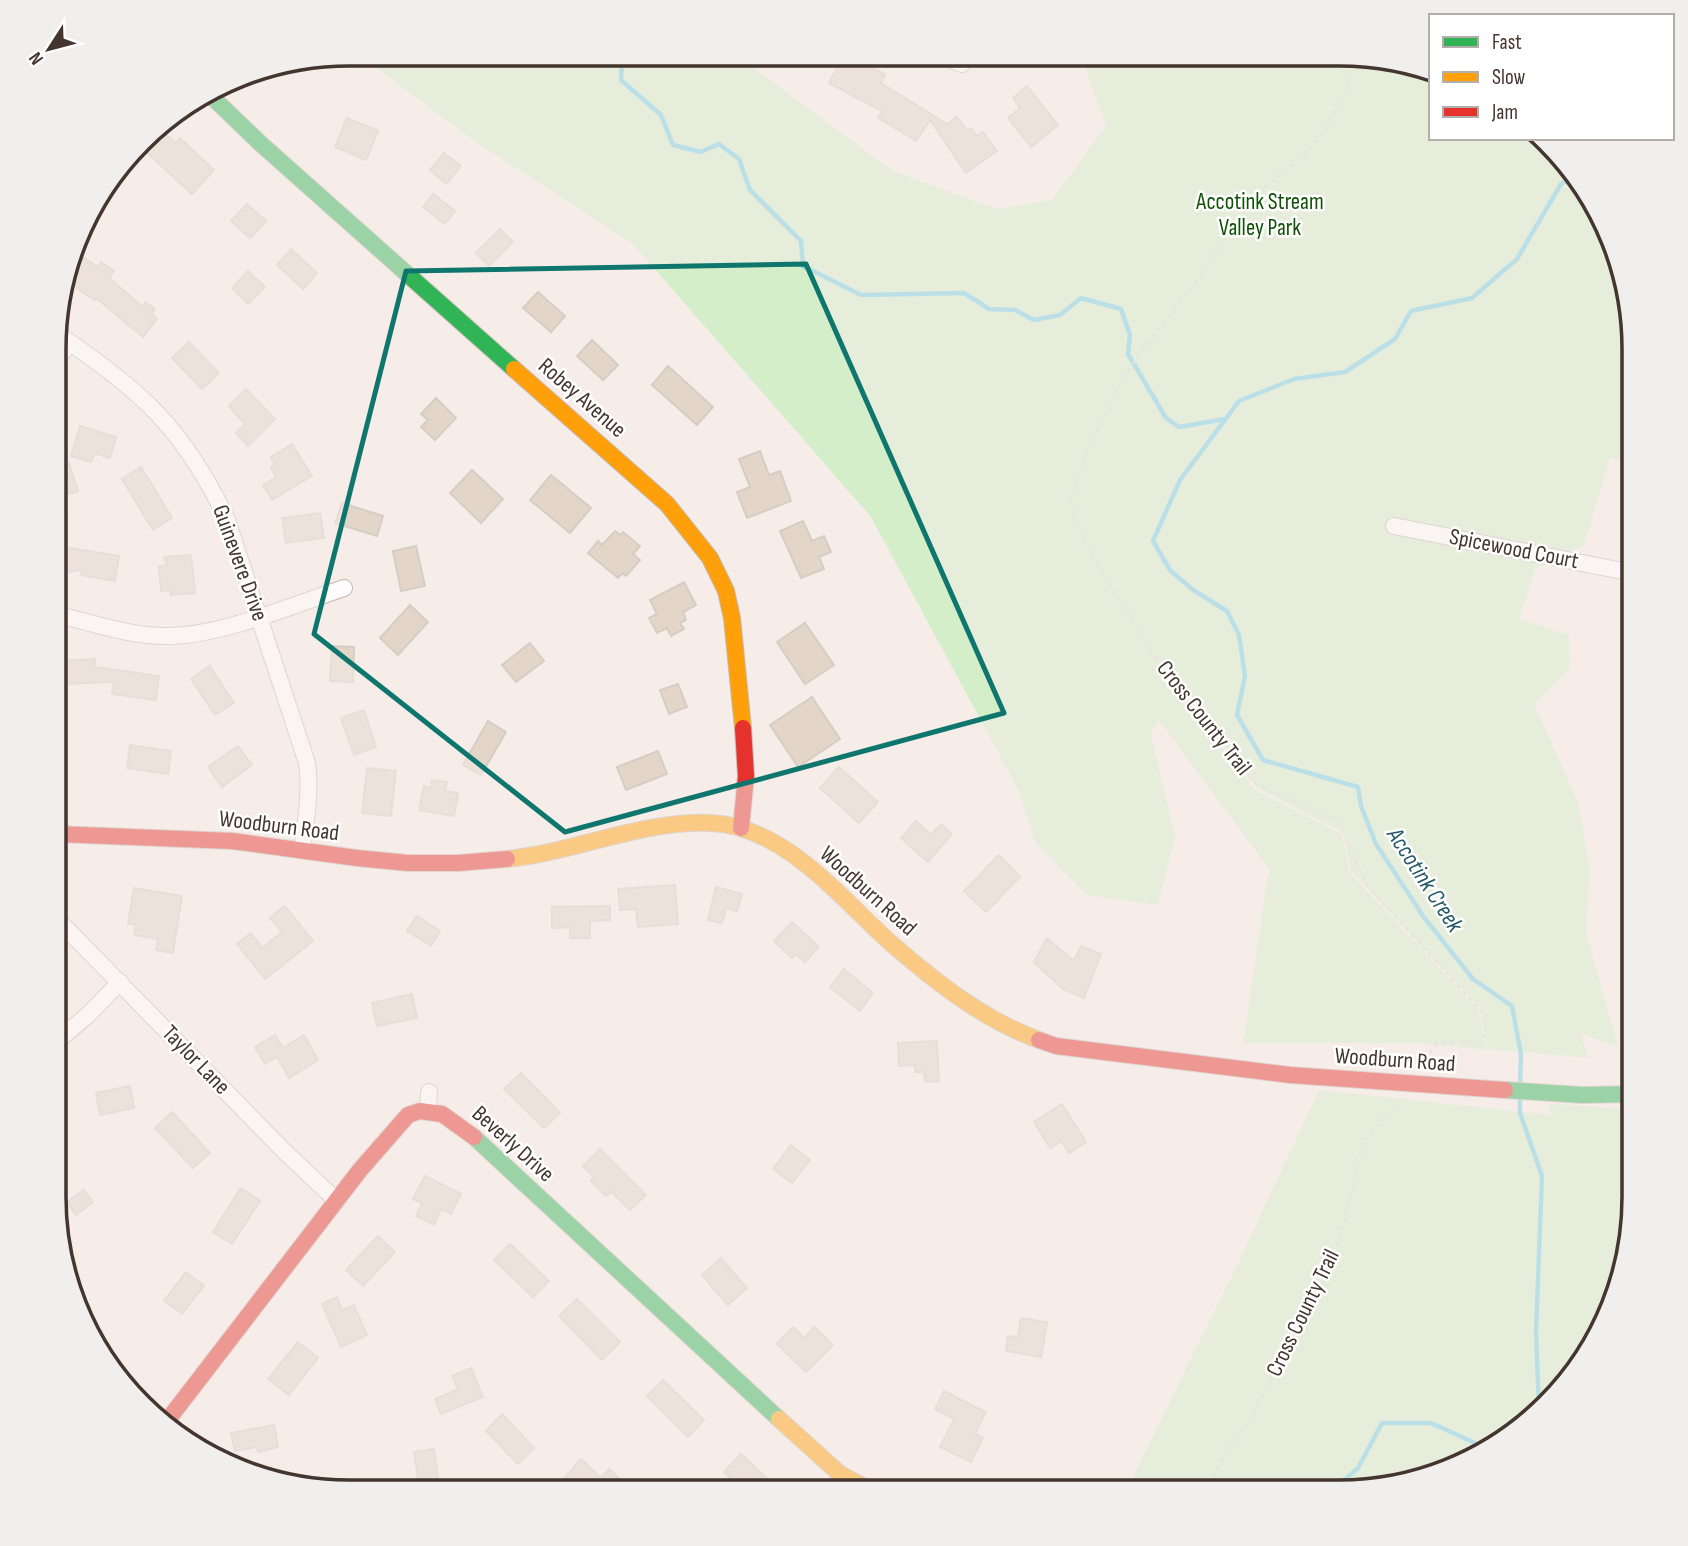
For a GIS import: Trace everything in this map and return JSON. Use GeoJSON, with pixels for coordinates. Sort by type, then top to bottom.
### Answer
{"type":"FeatureCollection","features":[{"type":"Feature","properties":{"kind":"street","name":"Robey Avenue"},"geometry":{"type":"LineString","coordinates":[[215,100],[261,144],[667,504],[691,530],[712,559],[729,600],[734,632],[747,788],[741,828]]}},
{"type":"Feature","properties":{"kind":"street","name":"Guinevere Drive"},"geometry":{"type":"LineString","coordinates":[[66,340],[111,371],[150,404],[175,432],[195,459],[227,520],[307,763],[309,803],[302,850]]}},
{"type":"Feature","properties":{"kind":"street","name":"Spicewood Court"},"geometry":{"type":"LineString","coordinates":[[1394,526],[1622,571]]}},
{"type":"Feature","properties":{"kind":"street"},"geometry":{"type":"LineString","coordinates":[[66,617],[142,634],[193,635],[344,588]]}},
{"type":"Feature","properties":{"kind":"street","name":"Woodburn Road"},"geometry":{"type":"LineString","coordinates":[[66,834],[256,843],[372,861],[435,863],[529,857],[663,826],[700,824],[741,828],[775,843],[803,863],[951,993],[984,1015],[1028,1038],[1089,1052],[1290,1075],[1553,1093],[1622,1094]]}},
{"type":"Feature","properties":{"kind":"street","name":"Taylor Lane"},"geometry":{"type":"LineString","coordinates":[[66,927],[285,1152],[337,1201]]}},
{"type":"Feature","properties":{"kind":"street"},"geometry":{"type":"LineString","coordinates":[[66,1034],[120,982]]}},
{"type":"Feature","properties":{"kind":"street","name":"Beverly Drive"},"geometry":{"type":"LineString","coordinates":[[171,1416],[337,1201],[408,1115],[428,1100],[489,1151],[822,1459],[851,1480]]}},
{"type":"Feature","properties":{"kind":"path","name":"Cross County Trail"},"geometry":{"type":"LineString","coordinates":[[1210,1480],[1258,1405],[1292,1332],[1307,1313],[1320,1289],[1343,1229],[1365,1139],[1423,1073],[1428,1055],[1437,1044],[1477,1041],[1486,1033],[1483,1013],[1367,886],[1336,819],[1315,807],[1266,790],[1246,774],[1152,652],[1077,527],[1071,497],[1094,438],[1127,373],[1213,259],[1254,196],[1305,155],[1325,130],[1347,85],[1351,67]]}},
{"type":"Feature","properties":{"kind":"highlighted area"},"geometry":{"type":"Polygon","coordinates":[[[806,264],[1004,713],[565,832],[314,634],[406,271],[806,264]]]}},
{"type":"Feature","properties":{"kind":"green space","name":"Accotink Stream Valley Park"},"geometry":{"type":"Polygon","coordinates":[[[374,66],[751,66],[893,171],[996,209],[1052,200],[1106,126],[1085,66],[1339,66],[1394,72],[1429,81],[1429,140],[1528,140],[1563,177],[1592,224],[1612,276],[1621,331],[1622,460],[1610,458],[1584,545],[1535,569],[1519,619],[1569,635],[1570,668],[1534,704],[1578,802],[1590,868],[1586,932],[1618,1047],[1580,1033],[1589,1058],[1488,1049],[1480,1008],[1350,870],[1344,833],[1257,788],[1195,712],[1255,790],[1342,834],[1349,872],[1479,1010],[1487,1050],[1417,1043],[1243,1043],[1269,869],[1159,720],[1151,734],[1175,837],[1158,905],[1087,895],[1036,843],[1018,789],[871,517],[632,243],[476,142],[374,66]]]}},
{"type":"Feature","properties":{"kind":"green space"},"geometry":{"type":"Polygon","coordinates":[[[1319,1090],[1551,1115],[1549,1104],[1622,1108],[1622,1197],[1619,1234],[1607,1288],[1584,1338],[1563,1369],[1539,1397],[1511,1421],[1480,1442],[1430,1465],[1376,1477],[1339,1480],[1131,1480],[1319,1090]]]}},
{"type":"Feature","properties":{"kind":"building"},"geometry":{"type":"Polygon","coordinates":[[[838,66],[868,66],[885,74],[881,83],[947,124],[957,117],[967,131],[971,128],[977,136],[983,132],[997,151],[966,173],[930,120],[916,141],[878,118],[882,111],[829,83],[838,66]]]}},
{"type":"Feature","properties":{"kind":"building"},"geometry":{"type":"Polygon","coordinates":[[[1027,86],[1058,125],[1031,147],[1008,118],[1020,108],[1013,98],[1027,86]]]}},
{"type":"Feature","properties":{"kind":"building"},"geometry":{"type":"Polygon","coordinates":[[[347,118],[378,131],[366,160],[335,147],[347,118]]]}},
{"type":"Feature","properties":{"kind":"building"},"geometry":{"type":"Polygon","coordinates":[[[166,134],[176,143],[180,138],[214,170],[192,194],[146,152],[166,134]]]}},
{"type":"Feature","properties":{"kind":"building"},"geometry":{"type":"Polygon","coordinates":[[[444,153],[461,166],[446,184],[430,170],[444,153]]]}},
{"type":"Feature","properties":{"kind":"building"},"geometry":{"type":"Polygon","coordinates":[[[433,194],[455,211],[445,224],[423,207],[433,194]]]}},
{"type":"Feature","properties":{"kind":"building"},"geometry":{"type":"Polygon","coordinates":[[[247,204],[266,221],[250,238],[231,221],[247,204]]]}},
{"type":"Feature","properties":{"kind":"building"},"geometry":{"type":"Polygon","coordinates":[[[500,229],[513,242],[489,266],[476,253],[500,229]]]}},
{"type":"Feature","properties":{"kind":"building"},"geometry":{"type":"Polygon","coordinates":[[[291,249],[317,273],[303,289],[277,265],[291,249]]]}},
{"type":"Feature","properties":{"kind":"building"},"geometry":{"type":"Polygon","coordinates":[[[83,257],[98,267],[101,262],[114,271],[109,278],[142,306],[146,302],[155,309],[151,314],[157,319],[143,337],[96,298],[95,300],[74,286],[83,257]]]}},
{"type":"Feature","properties":{"kind":"building"},"geometry":{"type":"Polygon","coordinates":[[[248,271],[265,287],[248,304],[232,288],[248,271]]]}},
{"type":"Feature","properties":{"kind":"building"},"geometry":{"type":"Polygon","coordinates":[[[538,292],[565,316],[551,332],[523,308],[538,292]]]}},
{"type":"Feature","properties":{"kind":"building"},"geometry":{"type":"Polygon","coordinates":[[[592,340],[618,365],[603,380],[577,356],[592,340]]]}},
{"type":"Feature","properties":{"kind":"building"},"geometry":{"type":"Polygon","coordinates":[[[189,342],[219,373],[202,389],[172,358],[189,342]]]}},
{"type":"Feature","properties":{"kind":"building"},"geometry":{"type":"Polygon","coordinates":[[[668,366],[713,407],[697,425],[652,385],[668,366]]]}},
{"type":"Feature","properties":{"kind":"building"},"geometry":{"type":"Polygon","coordinates":[[[246,389],[275,419],[248,446],[236,433],[245,424],[229,406],[246,389]]]}},
{"type":"Feature","properties":{"kind":"building"},"geometry":{"type":"Polygon","coordinates":[[[436,398],[456,418],[435,440],[421,427],[428,420],[421,414],[436,398]]]}},
{"type":"Feature","properties":{"kind":"building"},"geometry":{"type":"Polygon","coordinates":[[[80,426],[116,437],[110,458],[94,453],[91,462],[71,456],[80,426]]]}},
{"type":"Feature","properties":{"kind":"building"},"geometry":{"type":"Polygon","coordinates":[[[292,444],[312,476],[272,500],[263,485],[276,477],[271,468],[275,464],[271,457],[292,444]]]}},
{"type":"Feature","properties":{"kind":"building"},"geometry":{"type":"Polygon","coordinates":[[[760,451],[769,475],[780,471],[791,501],[747,518],[737,492],[750,487],[739,459],[760,451]]]}},
{"type":"Feature","properties":{"kind":"building"},"geometry":{"type":"Polygon","coordinates":[[[69,463],[78,491],[66,495],[66,464],[69,463]]]}},
{"type":"Feature","properties":{"kind":"building"},"geometry":{"type":"Polygon","coordinates":[[[141,467],[172,518],[153,530],[122,479],[141,467]]]}},
{"type":"Feature","properties":{"kind":"building"},"geometry":{"type":"Polygon","coordinates":[[[472,470],[503,499],[481,523],[450,493],[472,470]]]}},
{"type":"Feature","properties":{"kind":"building"},"geometry":{"type":"Polygon","coordinates":[[[551,475],[591,508],[570,533],[530,500],[551,475]]]}},
{"type":"Feature","properties":{"kind":"building"},"geometry":{"type":"Polygon","coordinates":[[[342,503],[383,516],[377,536],[335,523],[342,503]]]}},
{"type":"Feature","properties":{"kind":"building"},"geometry":{"type":"Polygon","coordinates":[[[320,513],[324,538],[286,543],[282,518],[320,513]]]}},
{"type":"Feature","properties":{"kind":"building"},"geometry":{"type":"Polygon","coordinates":[[[803,521],[812,541],[824,536],[831,552],[819,557],[824,569],[801,578],[780,531],[803,521]]]}},
{"type":"Feature","properties":{"kind":"building"},"geometry":{"type":"Polygon","coordinates":[[[615,531],[620,535],[623,532],[640,546],[633,554],[640,560],[626,576],[623,573],[618,578],[588,553],[598,541],[602,545],[615,531]]]}},
{"type":"Feature","properties":{"kind":"building"},"geometry":{"type":"Polygon","coordinates":[[[416,546],[425,586],[401,591],[393,551],[416,546]]]}},
{"type":"Feature","properties":{"kind":"building"},"geometry":{"type":"Polygon","coordinates":[[[66,547],[119,556],[115,581],[81,575],[82,570],[66,572],[66,547]]]}},
{"type":"Feature","properties":{"kind":"building"},"geometry":{"type":"Polygon","coordinates":[[[191,555],[195,593],[171,595],[171,590],[161,591],[159,566],[167,565],[164,557],[191,555]]]}},
{"type":"Feature","properties":{"kind":"building"},"geometry":{"type":"Polygon","coordinates":[[[684,582],[696,605],[683,612],[686,620],[680,623],[684,629],[671,636],[667,628],[657,633],[649,618],[657,614],[650,600],[684,582]]]}},
{"type":"Feature","properties":{"kind":"building"},"geometry":{"type":"Polygon","coordinates":[[[410,605],[428,622],[398,655],[380,638],[410,605]]]}},
{"type":"Feature","properties":{"kind":"building"},"geometry":{"type":"Polygon","coordinates":[[[805,623],[834,665],[805,684],[777,642],[805,623]]]}},
{"type":"Feature","properties":{"kind":"building"},"geometry":{"type":"Polygon","coordinates":[[[530,643],[544,661],[516,682],[502,665],[530,643]]]}},
{"type":"Feature","properties":{"kind":"building"},"geometry":{"type":"Polygon","coordinates":[[[332,646],[354,647],[353,682],[330,681],[332,646]]]}},
{"type":"Feature","properties":{"kind":"building"},"geometry":{"type":"Polygon","coordinates":[[[95,659],[95,667],[159,676],[156,700],[112,694],[114,682],[66,684],[66,661],[95,659]]]}},
{"type":"Feature","properties":{"kind":"building"},"geometry":{"type":"Polygon","coordinates":[[[210,666],[234,703],[215,715],[191,679],[210,666]]]}},
{"type":"Feature","properties":{"kind":"building"},"geometry":{"type":"Polygon","coordinates":[[[678,684],[687,707],[669,714],[660,690],[678,684]]]}},
{"type":"Feature","properties":{"kind":"building"},"geometry":{"type":"Polygon","coordinates":[[[812,697],[840,739],[798,767],[770,725],[812,697]]]}},
{"type":"Feature","properties":{"kind":"building"},"geometry":{"type":"Polygon","coordinates":[[[364,710],[376,747],[354,755],[341,718],[364,710]]]}},
{"type":"Feature","properties":{"kind":"building"},"geometry":{"type":"Polygon","coordinates":[[[488,721],[506,732],[481,775],[463,765],[488,721]]]}},
{"type":"Feature","properties":{"kind":"building"},"geometry":{"type":"Polygon","coordinates":[[[130,745],[171,751],[168,774],[127,768],[130,745]]]}},
{"type":"Feature","properties":{"kind":"building"},"geometry":{"type":"Polygon","coordinates":[[[238,746],[252,765],[222,787],[208,767],[238,746]]]}},
{"type":"Feature","properties":{"kind":"building"},"geometry":{"type":"Polygon","coordinates":[[[658,751],[667,774],[626,790],[617,767],[658,751]]]}},
{"type":"Feature","properties":{"kind":"building"},"geometry":{"type":"Polygon","coordinates":[[[839,767],[878,802],[859,823],[820,788],[839,767]]]}},
{"type":"Feature","properties":{"kind":"building"},"geometry":{"type":"Polygon","coordinates":[[[367,768],[396,771],[391,816],[362,813],[367,768]]]}},
{"type":"Feature","properties":{"kind":"building"},"geometry":{"type":"Polygon","coordinates":[[[432,780],[447,782],[445,791],[458,793],[454,816],[419,810],[424,786],[431,788],[432,780]]]}},
{"type":"Feature","properties":{"kind":"building"},"geometry":{"type":"Polygon","coordinates":[[[916,821],[931,835],[941,824],[952,834],[928,862],[901,838],[916,821]]]}},
{"type":"Feature","properties":{"kind":"building"},"geometry":{"type":"Polygon","coordinates":[[[999,855],[1020,877],[986,912],[964,891],[999,855]]]}},
{"type":"Feature","properties":{"kind":"building"},"geometry":{"type":"Polygon","coordinates":[[[675,885],[678,924],[638,927],[636,909],[620,910],[618,889],[675,885]]]}},
{"type":"Feature","properties":{"kind":"building"},"geometry":{"type":"Polygon","coordinates":[[[716,887],[742,894],[737,911],[726,908],[722,923],[708,920],[716,887]]]}},
{"type":"Feature","properties":{"kind":"building"},"geometry":{"type":"Polygon","coordinates":[[[134,888],[182,896],[173,953],[156,950],[158,939],[134,935],[136,925],[128,924],[134,888]]]}},
{"type":"Feature","properties":{"kind":"building"},"geometry":{"type":"Polygon","coordinates":[[[285,906],[313,941],[265,979],[237,944],[251,933],[262,948],[282,932],[270,918],[285,906]]]}},
{"type":"Feature","properties":{"kind":"building"},"geometry":{"type":"Polygon","coordinates":[[[610,906],[610,920],[590,921],[590,938],[570,938],[570,927],[552,928],[552,907],[610,906]]]}},
{"type":"Feature","properties":{"kind":"building"},"geometry":{"type":"Polygon","coordinates":[[[417,916],[440,931],[431,946],[407,931],[417,916]]]}},
{"type":"Feature","properties":{"kind":"building"},"geometry":{"type":"Polygon","coordinates":[[[792,922],[819,947],[805,962],[796,954],[792,958],[774,941],[792,922]]]}},
{"type":"Feature","properties":{"kind":"building"},"geometry":{"type":"Polygon","coordinates":[[[1047,938],[1074,961],[1081,946],[1101,954],[1084,998],[1063,989],[1034,962],[1047,938]]]}},
{"type":"Feature","properties":{"kind":"building"},"geometry":{"type":"Polygon","coordinates":[[[844,969],[873,993],[860,1011],[830,987],[844,969]]]}},
{"type":"Feature","properties":{"kind":"building"},"geometry":{"type":"Polygon","coordinates":[[[412,994],[417,1018],[377,1026],[372,1003],[412,994]]]}},
{"type":"Feature","properties":{"kind":"building"},"geometry":{"type":"Polygon","coordinates":[[[275,1035],[283,1048],[304,1035],[318,1060],[289,1078],[277,1057],[265,1064],[255,1047],[275,1035]]]}},
{"type":"Feature","properties":{"kind":"building"},"geometry":{"type":"Polygon","coordinates":[[[937,1041],[939,1081],[925,1082],[924,1072],[915,1072],[915,1065],[899,1066],[898,1043],[937,1041]]]}},
{"type":"Feature","properties":{"kind":"building"},"geometry":{"type":"Polygon","coordinates":[[[521,1073],[560,1113],[544,1128],[504,1089],[521,1073]]]}},
{"type":"Feature","properties":{"kind":"building"},"geometry":{"type":"Polygon","coordinates":[[[130,1086],[134,1108],[100,1115],[96,1093],[130,1086]]]}},
{"type":"Feature","properties":{"kind":"building"},"geometry":{"type":"Polygon","coordinates":[[[1062,1104],[1086,1142],[1069,1153],[1061,1141],[1050,1148],[1034,1122],[1062,1104]]]}},
{"type":"Feature","properties":{"kind":"building"},"geometry":{"type":"Polygon","coordinates":[[[172,1112],[210,1153],[193,1168],[155,1128],[172,1112]]]}},
{"type":"Feature","properties":{"kind":"building"},"geometry":{"type":"Polygon","coordinates":[[[791,1145],[810,1160],[792,1183],[773,1169],[791,1145]]]}},
{"type":"Feature","properties":{"kind":"building"},"geometry":{"type":"Polygon","coordinates":[[[600,1149],[646,1195],[630,1210],[611,1191],[606,1196],[591,1181],[594,1177],[583,1166],[600,1149]]]}},
{"type":"Feature","properties":{"kind":"building"},"geometry":{"type":"Polygon","coordinates":[[[425,1176],[461,1194],[451,1214],[441,1209],[434,1225],[416,1216],[422,1203],[413,1199],[425,1176]]]}},
{"type":"Feature","properties":{"kind":"building"},"geometry":{"type":"Polygon","coordinates":[[[241,1188],[260,1201],[232,1244],[213,1232],[241,1188]]]}},
{"type":"Feature","properties":{"kind":"building"},"geometry":{"type":"Polygon","coordinates":[[[84,1190],[93,1202],[76,1215],[67,1202],[84,1190]]]}},
{"type":"Feature","properties":{"kind":"building"},"geometry":{"type":"Polygon","coordinates":[[[378,1236],[395,1252],[363,1286],[346,1270],[378,1236]]]}},
{"type":"Feature","properties":{"kind":"building"},"geometry":{"type":"Polygon","coordinates":[[[510,1244],[549,1281],[533,1297],[494,1260],[510,1244]]]}},
{"type":"Feature","properties":{"kind":"building"},"geometry":{"type":"Polygon","coordinates":[[[721,1258],[747,1288],[728,1305],[702,1275],[721,1258]]]}},
{"type":"Feature","properties":{"kind":"building"},"geometry":{"type":"Polygon","coordinates":[[[186,1272],[204,1286],[182,1314],[164,1301],[186,1272]]]}},
{"type":"Feature","properties":{"kind":"building"},"geometry":{"type":"Polygon","coordinates":[[[337,1297],[342,1310],[354,1305],[367,1335],[341,1347],[322,1304],[337,1297]]]}},
{"type":"Feature","properties":{"kind":"building"},"geometry":{"type":"Polygon","coordinates":[[[577,1299],[620,1342],[602,1360],[559,1316],[577,1299]]]}},
{"type":"Feature","properties":{"kind":"building"},"geometry":{"type":"Polygon","coordinates":[[[1021,1318],[1047,1322],[1041,1357],[1006,1351],[1008,1336],[1018,1337],[1021,1318]]]}},
{"type":"Feature","properties":{"kind":"building"},"geometry":{"type":"Polygon","coordinates":[[[793,1327],[804,1338],[814,1327],[833,1345],[806,1372],[777,1344],[793,1327]]]}},
{"type":"Feature","properties":{"kind":"building"},"geometry":{"type":"Polygon","coordinates":[[[298,1342],[318,1358],[289,1395],[268,1379],[298,1342]]]}},
{"type":"Feature","properties":{"kind":"building"},"geometry":{"type":"Polygon","coordinates":[[[471,1368],[483,1397],[441,1414],[435,1399],[458,1389],[452,1376],[471,1368]]]}},
{"type":"Feature","properties":{"kind":"building"},"geometry":{"type":"Polygon","coordinates":[[[663,1380],[704,1420],[688,1437],[647,1396],[663,1380]]]}},
{"type":"Feature","properties":{"kind":"building"},"geometry":{"type":"Polygon","coordinates":[[[944,1391],[986,1412],[975,1434],[983,1438],[971,1462],[940,1447],[954,1419],[935,1409],[944,1391]]]}},
{"type":"Feature","properties":{"kind":"building"},"geometry":{"type":"Polygon","coordinates":[[[502,1414],[534,1448],[518,1464],[486,1431],[502,1414]]]}},
{"type":"Feature","properties":{"kind":"building"},"geometry":{"type":"Polygon","coordinates":[[[274,1425],[278,1447],[258,1452],[257,1447],[235,1451],[231,1433],[274,1425]]]}},
{"type":"Feature","properties":{"kind":"building"},"geometry":{"type":"Polygon","coordinates":[[[434,1449],[438,1480],[418,1480],[414,1452],[434,1449]]]}},
{"type":"Feature","properties":{"kind":"building"},"geometry":{"type":"Polygon","coordinates":[[[741,1454],[768,1480],[732,1480],[724,1472],[741,1454]]]}},
{"type":"Feature","properties":{"kind":"building"},"geometry":{"type":"Polygon","coordinates":[[[581,1459],[601,1478],[609,1469],[621,1480],[563,1480],[581,1459]]]}},
{"type":"Feature","properties":{"kind":"waterway"},"geometry":{"type":"LineString","coordinates":[[622,66],[621,80],[661,115],[673,145],[701,152],[719,144],[739,159],[750,190],[801,241],[803,266],[861,295],[964,293],[989,309],[1015,310],[1034,320],[1060,315],[1081,298],[1121,309],[1130,335],[1128,354],[1166,418],[1179,427],[1225,419]]}},
{"type":"Feature","properties":{"kind":"waterway","name":"Accotink Creek"},"geometry":{"type":"LineString","coordinates":[[1520,1085],[1521,1054],[1512,1006],[1473,979],[1423,916],[1376,844],[1361,806],[1358,787],[1263,760],[1237,715],[1245,676],[1239,635],[1227,611],[1193,590],[1170,570],[1153,541],[1180,480],[1239,401],[1294,379],[1345,372],[1395,339],[1411,311],[1472,298],[1517,259],[1561,184],[1566,181]]}},
{"type":"Feature","properties":{"kind":"waterway","name":"Accotink Creek"},"geometry":{"type":"LineString","coordinates":[[1520,1097],[1520,1113],[1542,1176],[1536,1331],[1538,1397]]}},
{"type":"Feature","properties":{"kind":"waterway","name":"Accotink Creek"},"geometry":{"type":"LineString","coordinates":[[1345,1480],[1358,1468],[1382,1423],[1431,1423],[1477,1444]]}},
{"type":"Feature","properties":{"kind":"traffic: fast"},"geometry":{"type":"LineString","coordinates":[[215,100],[514,369]]}},
{"type":"Feature","properties":{"kind":"traffic: fast"},"geometry":{"type":"LineString","coordinates":[[1505,1090],[1582,1095],[1622,1094]]}},
{"type":"Feature","properties":{"kind":"traffic: fast"},"geometry":{"type":"LineString","coordinates":[[474,1137],[779,1419]]}},
{"type":"Feature","properties":{"kind":"traffic: slow"},"geometry":{"type":"LineString","coordinates":[[514,369],[667,504],[710,558],[726,591],[732,618],[743,728]]}},
{"type":"Feature","properties":{"kind":"traffic: slow"},"geometry":{"type":"LineString","coordinates":[[507,859],[659,826],[711,823],[738,827],[763,837],[810,868],[893,945],[962,999],[999,1022],[1039,1040]]}},
{"type":"Feature","properties":{"kind":"traffic: slow"},"geometry":{"type":"LineString","coordinates":[[779,1419],[840,1474],[851,1480]]}},
{"type":"Feature","properties":{"kind":"traffic: jam"},"geometry":{"type":"LineString","coordinates":[[741,828],[746,776],[743,728]]}},
{"type":"Feature","properties":{"kind":"traffic: jam"},"geometry":{"type":"LineString","coordinates":[[66,834],[232,841],[408,863],[507,859]]}},
{"type":"Feature","properties":{"kind":"traffic: jam"},"geometry":{"type":"LineString","coordinates":[[1039,1040],[1056,1046],[1290,1075],[1505,1090]]}},
{"type":"Feature","properties":{"kind":"traffic: jam"},"geometry":{"type":"LineString","coordinates":[[171,1416],[360,1170],[408,1115],[420,1111],[442,1114],[474,1137]]}}]}
